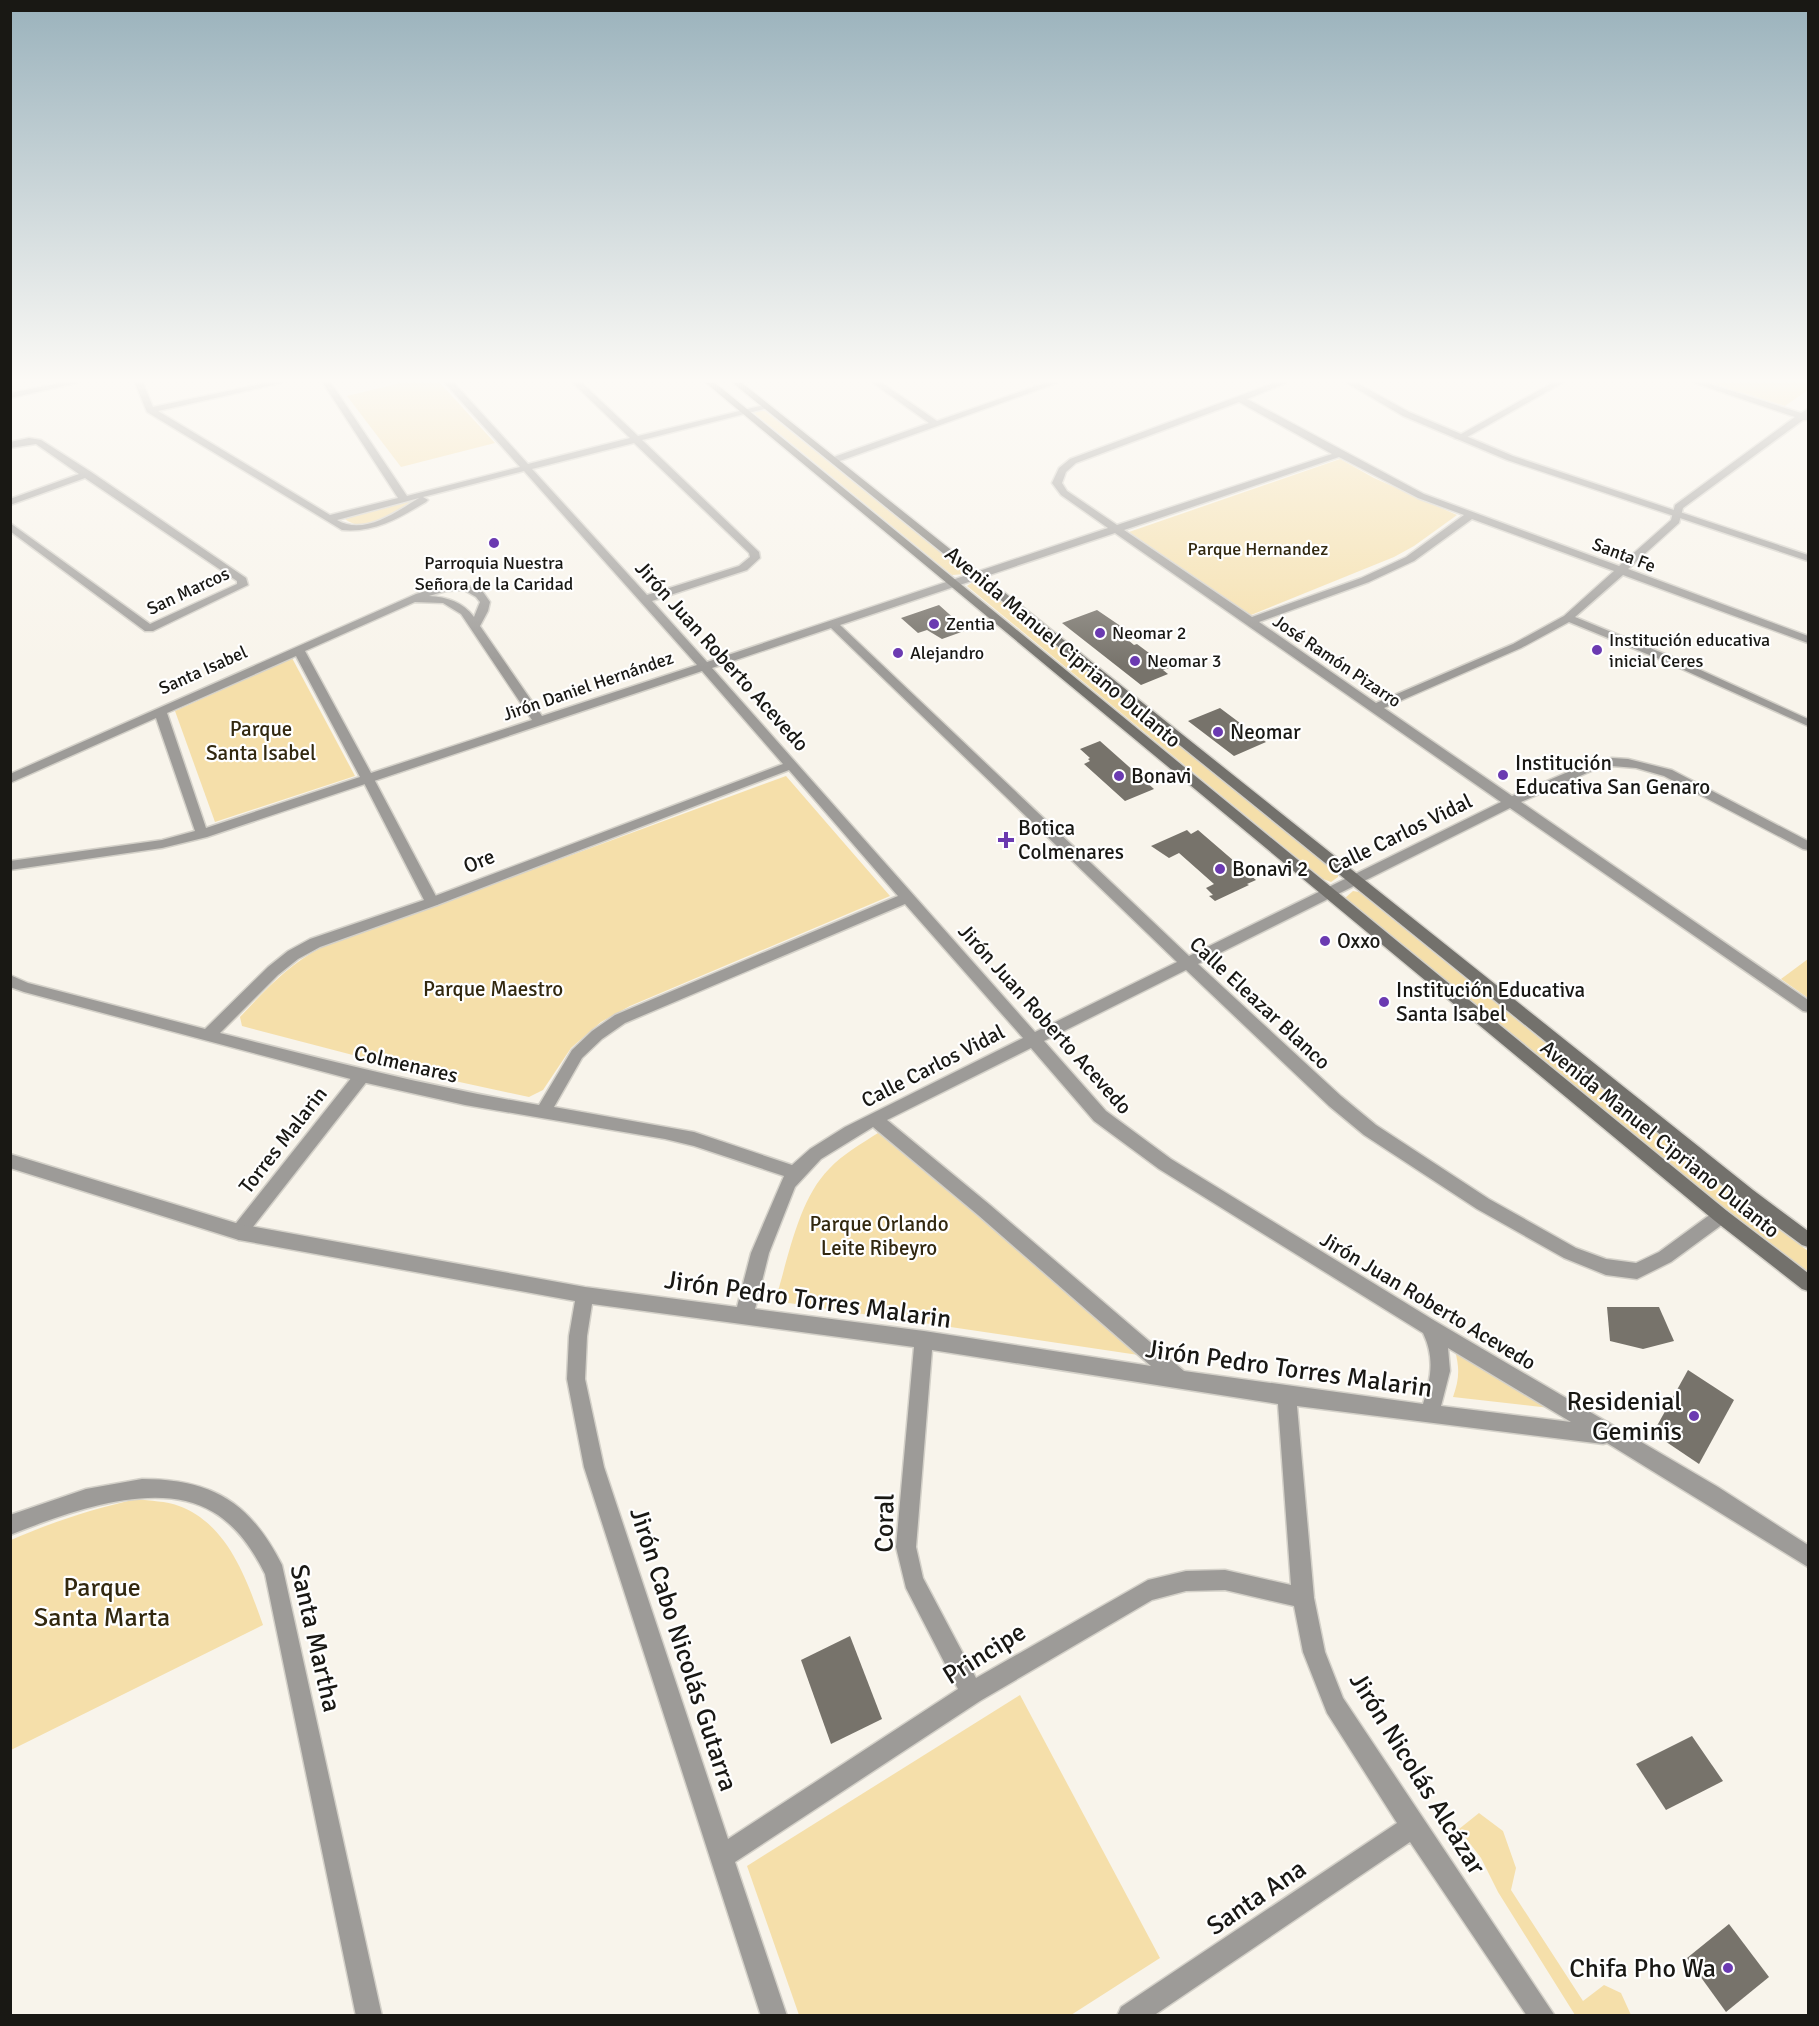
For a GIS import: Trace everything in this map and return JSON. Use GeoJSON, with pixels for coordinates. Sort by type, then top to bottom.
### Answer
{"type":"FeatureCollection","features":[{"type":"Feature","properties":{"kind":"main road","name":"Avenida Manuel Cipriano Dulanto"},"geometry":{"type":"LineString","coordinates":[[826,478],[1721,1216],[1809,1283]]}},
{"type":"Feature","properties":{"kind":"main road","name":"Avenida Manuel Cipriano Dulanto"},"geometry":{"type":"LineString","coordinates":[[856,478],[1747,1195],[1809,1240]]}},
{"type":"Feature","properties":{"kind":"street"},"geometry":{"type":"LineString","coordinates":[[10,501],[78,478]]}},
{"type":"Feature","properties":{"kind":"street","name":"San Marcos"},"geometry":{"type":"LineString","coordinates":[[10,526],[149,629],[243,585],[242,580],[93,478]]}},
{"type":"Feature","properties":{"kind":"street"},"geometry":{"type":"LineString","coordinates":[[260,478],[342,527],[351,529],[375,526],[438,490]]}},
{"type":"Feature","properties":{"kind":"street"},"geometry":{"type":"LineString","coordinates":[[390,478],[404,499]]}},
{"type":"Feature","properties":{"kind":"street"},"geometry":{"type":"LineString","coordinates":[[328,519],[490,478]]}},
{"type":"Feature","properties":{"kind":"street","name":"Jirón Juan Roberto Acevedo"},"geometry":{"type":"LineString","coordinates":[[533,478],[703,665],[1100,1116],[1175,1171],[1609,1436],[1711,1494],[1809,1557]]}},
{"type":"Feature","properties":{"kind":"street"},"geometry":{"type":"LineString","coordinates":[[645,600],[743,568],[755,558],[754,552],[676,478]]}},
{"type":"Feature","properties":{"kind":"street","name":"José Ramón Pizarro"},"geometry":{"type":"LineString","coordinates":[[1058,478],[1058,483],[1064,493],[1249,622],[1514,801],[1809,1007]]}},
{"type":"Feature","properties":{"kind":"street","name":"Jirón Daniel Hernández"},"geometry":{"type":"LineString","coordinates":[[10,866],[162,844],[202,834],[1270,478]]}},
{"type":"Feature","properties":{"kind":"street","name":"Santa Fe"},"geometry":{"type":"LineString","coordinates":[[1384,478],[1471,515],[1809,640]]}},
{"type":"Feature","properties":{"kind":"street"},"geometry":{"type":"LineString","coordinates":[[1569,478],[1809,558]]}},
{"type":"Feature","properties":{"kind":"street"},"geometry":{"type":"LineString","coordinates":[[1375,708],[1517,646],[1568,618],[1676,521],[1678,507],[1720,478]]}},
{"type":"Feature","properties":{"kind":"street"},"geometry":{"type":"LineString","coordinates":[[1249,622],[1365,580],[1410,560],[1471,515]]}},
{"type":"Feature","properties":{"kind":"street","name":"Santa Isabel"},"geometry":{"type":"LineString","coordinates":[[10,779],[298,649],[440,588],[454,586],[475,591],[486,602],[475,625]]}},
{"type":"Feature","properties":{"kind":"street","name":"Santa Isabel"},"geometry":{"type":"LineString","coordinates":[[413,599],[445,600],[465,612],[539,721]]}},
{"type":"Feature","properties":{"kind":"street"},"geometry":{"type":"LineString","coordinates":[[1568,618],[1668,659],[1809,723]]}},
{"type":"Feature","properties":{"kind":"street","name":"Calle Eleazar Blanco"},"geometry":{"type":"LineString","coordinates":[[832,623],[1186,963],[1335,1101],[1370,1130],[1483,1204],[1570,1253],[1606,1267],[1637,1270],[1665,1257],[1721,1216]]}},
{"type":"Feature","properties":{"kind":"street"},"geometry":{"type":"LineString","coordinates":[[298,649],[432,902]]}},
{"type":"Feature","properties":{"kind":"street"},"geometry":{"type":"LineString","coordinates":[[160,711],[202,834]]}},
{"type":"Feature","properties":{"kind":"street","name":"Calle Carlos Vidal"},"geometry":{"type":"LineString","coordinates":[[744,1316],[760,1253],[795,1173],[823,1149],[874,1119],[1186,963],[1514,801],[1590,766],[1606,762],[1624,762],[1645,765],[1668,773],[1809,846]]}},
{"type":"Feature","properties":{"kind":"street","name":"Ore"},"geometry":{"type":"LineString","coordinates":[[208,1035],[273,971],[315,943],[432,902],[791,765]]}},
{"type":"Feature","properties":{"kind":"street"},"geometry":{"type":"LineString","coordinates":[[542,1113],[577,1054],[597,1035],[620,1019],[908,897]]}},
{"type":"Feature","properties":{"kind":"street","name":"Colmenares"},"geometry":{"type":"LineString","coordinates":[[10,980],[24,987],[362,1076],[465,1099],[694,1139],[795,1173]]}},
{"type":"Feature","properties":{"kind":"street","name":"Torres Malarin"},"geometry":{"type":"LineString","coordinates":[[239,1232],[362,1076]]}},
{"type":"Feature","properties":{"kind":"street"},"geometry":{"type":"LineString","coordinates":[[874,1119],[984,1209],[1178,1378]]}},
{"type":"Feature","properties":{"kind":"street","name":"Jirón Pedro Torres Malarin"},"geometry":{"type":"LineString","coordinates":[[11,1162],[239,1232],[585,1295],[924,1340],[1287,1396],[1609,1436]]}},
{"type":"Feature","properties":{"kind":"street","name":"Jirón Cabo Nicolás Gutarra"},"geometry":{"type":"LineString","coordinates":[[585,1295],[578,1336],[576,1379],[594,1467],[774,2016]]}},
{"type":"Feature","properties":{"kind":"street"},"geometry":{"type":"LineString","coordinates":[[1429,1327],[1438,1343],[1442,1363],[1440,1380],[1429,1414]]}},
{"type":"Feature","properties":{"kind":"street","name":"Coral"},"geometry":{"type":"LineString","coordinates":[[924,1340],[906,1547],[913,1581],[972,1694]]}},
{"type":"Feature","properties":{"kind":"street","name":"Jirón Nicolás Alcázar"},"geometry":{"type":"LineString","coordinates":[[1287,1396],[1303,1598],[1314,1652],[1335,1705],[1413,1826],[1542,2016]]}},
{"type":"Feature","properties":{"kind":"street","name":"Santa Martha"},"geometry":{"type":"LineString","coordinates":[[10,1525],[65,1505],[114,1492],[154,1489],[189,1491],[218,1503],[244,1524],[264,1550],[275,1572],[369,2016]]}},
{"type":"Feature","properties":{"kind":"street","name":"Principe"},"geometry":{"type":"LineString","coordinates":[[722,1857],[972,1694],[1148,1590],[1186,1581],[1225,1580],[1303,1598]]}},
{"type":"Feature","properties":{"kind":"street","name":"Santa Ana"},"geometry":{"type":"LineString","coordinates":[[1130,2016],[1413,1826]]}},
{"type":"Feature","properties":{"kind":"green space"},"geometry":{"type":"Polygon","coordinates":[[[833,478],[848,478],[967,572],[952,575],[833,478]]]}},
{"type":"Feature","properties":{"kind":"green space","name":"Parque Hernandez"},"geometry":{"type":"Polygon","coordinates":[[[1286,478],[1373,478],[1457,515],[1414,546],[1394,557],[1251,615],[1129,532],[1286,478]]]}},
{"type":"Feature","properties":{"kind":"green space"},"geometry":{"type":"Polygon","coordinates":[[[415,498],[413,503],[378,522],[360,525],[351,523],[343,517],[415,498]]]}},
{"type":"Feature","properties":{"kind":"green space"},"geometry":{"type":"Polygon","coordinates":[[[973,582],[979,583],[1338,874],[1338,877],[1331,882],[1323,879],[967,586],[973,582]]]}},
{"type":"Feature","properties":{"kind":"green space","name":"Parque Santa Isabel"},"geometry":{"type":"Polygon","coordinates":[[[292,658],[355,776],[215,822],[175,711],[292,658]]]}},
{"type":"Feature","properties":{"kind":"green space","name":"Parque Maestro"},"geometry":{"type":"Polygon","coordinates":[[[786,776],[890,896],[630,1006],[601,1022],[571,1048],[543,1090],[529,1097],[441,1078],[242,1026],[240,1017],[268,988],[298,962],[322,947],[786,776]]]}},
{"type":"Feature","properties":{"kind":"green space"},"geometry":{"type":"Polygon","coordinates":[[[1353,891],[1359,892],[1729,1192],[1808,1251],[1808,1273],[1718,1204],[1345,898],[1353,891]]]}},
{"type":"Feature","properties":{"kind":"green space"},"geometry":{"type":"Polygon","coordinates":[[[1808,959],[1808,998],[1781,979],[1808,959]]]}},
{"type":"Feature","properties":{"kind":"green space","name":"Parque Orlando Leite Ribeyro"},"geometry":{"type":"Polygon","coordinates":[[[878,1133],[1145,1356],[775,1301],[795,1231],[818,1182],[840,1159],[878,1133]]]}},
{"type":"Feature","properties":{"kind":"green space"},"geometry":{"type":"Polygon","coordinates":[[[1455,1351],[1550,1408],[1453,1397],[1458,1374],[1455,1351]]]}},
{"type":"Feature","properties":{"kind":"green space","name":"Parque Santa Marta"},"geometry":{"type":"Polygon","coordinates":[[[137,1499],[179,1506],[196,1514],[211,1526],[223,1540],[242,1572],[263,1625],[11,1750],[11,1540],[72,1516],[137,1499]]]}},
{"type":"Feature","properties":{"kind":"green space"},"geometry":{"type":"Polygon","coordinates":[[[1020,1695],[1160,1958],[1071,2015],[799,2015],[747,1866],[1020,1695]]]}},
{"type":"Feature","properties":{"kind":"green space"},"geometry":{"type":"Polygon","coordinates":[[[1479,1813],[1503,1831],[1516,1868],[1511,1890],[1583,2001],[1604,1985],[1621,1993],[1631,2015],[1575,2015],[1498,1892],[1481,1858],[1459,1829],[1479,1813]]]}},
{"type":"Feature","properties":{"kind":"building","name":"Zentia"},"geometry":{"type":"Polygon","coordinates":[[[939,605],[967,630],[942,639],[927,630],[918,633],[901,618],[939,605]]]}},
{"type":"Feature","properties":{"kind":"building"},"geometry":{"type":"Polygon","coordinates":[[[1097,610],[1122,627],[1119,628],[1133,638],[1128,640],[1134,645],[1137,644],[1169,668],[1163,670],[1168,674],[1141,685],[1062,623],[1097,610]]]}},
{"type":"Feature","properties":{"kind":"building","name":"Neomar"},"geometry":{"type":"Polygon","coordinates":[[[1220,708],[1244,726],[1232,731],[1235,733],[1247,728],[1266,742],[1234,756],[1188,721],[1220,708]]]}},
{"type":"Feature","properties":{"kind":"building","name":"Bonavi"},"geometry":{"type":"Polygon","coordinates":[[[1100,741],[1154,789],[1125,801],[1084,764],[1090,761],[1088,759],[1090,758],[1080,749],[1100,741]]]}},
{"type":"Feature","properties":{"kind":"building","name":"Bonavi 2"},"geometry":{"type":"Polygon","coordinates":[[[1187,830],[1191,834],[1198,830],[1256,880],[1215,901],[1209,896],[1213,895],[1206,888],[1214,884],[1179,853],[1169,858],[1151,846],[1187,830]]]}},
{"type":"Feature","properties":{"kind":"building"},"geometry":{"type":"Polygon","coordinates":[[[1607,1307],[1659,1307],[1674,1341],[1643,1349],[1610,1341],[1607,1307]]]}},
{"type":"Feature","properties":{"kind":"building","name":"Residenial Geminis"},"geometry":{"type":"Polygon","coordinates":[[[1688,1370],[1734,1400],[1699,1464],[1653,1433],[1688,1370]]]}},
{"type":"Feature","properties":{"kind":"building"},"geometry":{"type":"Polygon","coordinates":[[[850,1636],[882,1719],[831,1744],[801,1660],[850,1636]]]}},
{"type":"Feature","properties":{"kind":"building"},"geometry":{"type":"Polygon","coordinates":[[[1692,1736],[1723,1781],[1666,1810],[1636,1764],[1692,1736]]]}},
{"type":"Feature","properties":{"kind":"building","name":"Chifa Pho Wa"},"geometry":{"type":"Polygon","coordinates":[[[1729,1924],[1769,1977],[1726,2012],[1687,1958],[1729,1924]]]}},
{"type":"Feature","properties":{"kind":"place","name":"Parroquia Nuestra Señora de la Caridad"},"geometry":{"type":"Point","coordinates":[494,543]}},
{"type":"Feature","properties":{"kind":"place","name":"Zentia"},"geometry":{"type":"Point","coordinates":[934,624]}},
{"type":"Feature","properties":{"kind":"place","name":"Neomar 2"},"geometry":{"type":"Point","coordinates":[1100,633]}},
{"type":"Feature","properties":{"kind":"place","name":"Institución educativa inicial Ceres"},"geometry":{"type":"Point","coordinates":[1597,650]}},
{"type":"Feature","properties":{"kind":"place","name":"Alejandro"},"geometry":{"type":"Point","coordinates":[898,653]}},
{"type":"Feature","properties":{"kind":"place","name":"Neomar 3"},"geometry":{"type":"Point","coordinates":[1135,661]}},
{"type":"Feature","properties":{"kind":"place","name":"Neomar"},"geometry":{"type":"Point","coordinates":[1218,732]}},
{"type":"Feature","properties":{"kind":"place","name":"Institución Educativa San Genaro"},"geometry":{"type":"Point","coordinates":[1503,775]}},
{"type":"Feature","properties":{"kind":"place","name":"Bonavi"},"geometry":{"type":"Point","coordinates":[1119,776]}},
{"type":"Feature","properties":{"kind":"place","name":"Botica Colmenares"},"geometry":{"type":"Point","coordinates":[1006,840]}},
{"type":"Feature","properties":{"kind":"place","name":"Bonavi 2"},"geometry":{"type":"Point","coordinates":[1220,869]}},
{"type":"Feature","properties":{"kind":"place","name":"Oxxo"},"geometry":{"type":"Point","coordinates":[1325,941]}},
{"type":"Feature","properties":{"kind":"place","name":"Institución Educativa Santa Isabel"},"geometry":{"type":"Point","coordinates":[1384,1002]}},
{"type":"Feature","properties":{"kind":"place","name":"Residenial Geminis"},"geometry":{"type":"Point","coordinates":[1694,1416]}},
{"type":"Feature","properties":{"kind":"place","name":"Chifa Pho Wa"},"geometry":{"type":"Point","coordinates":[1728,1968]}}]}
